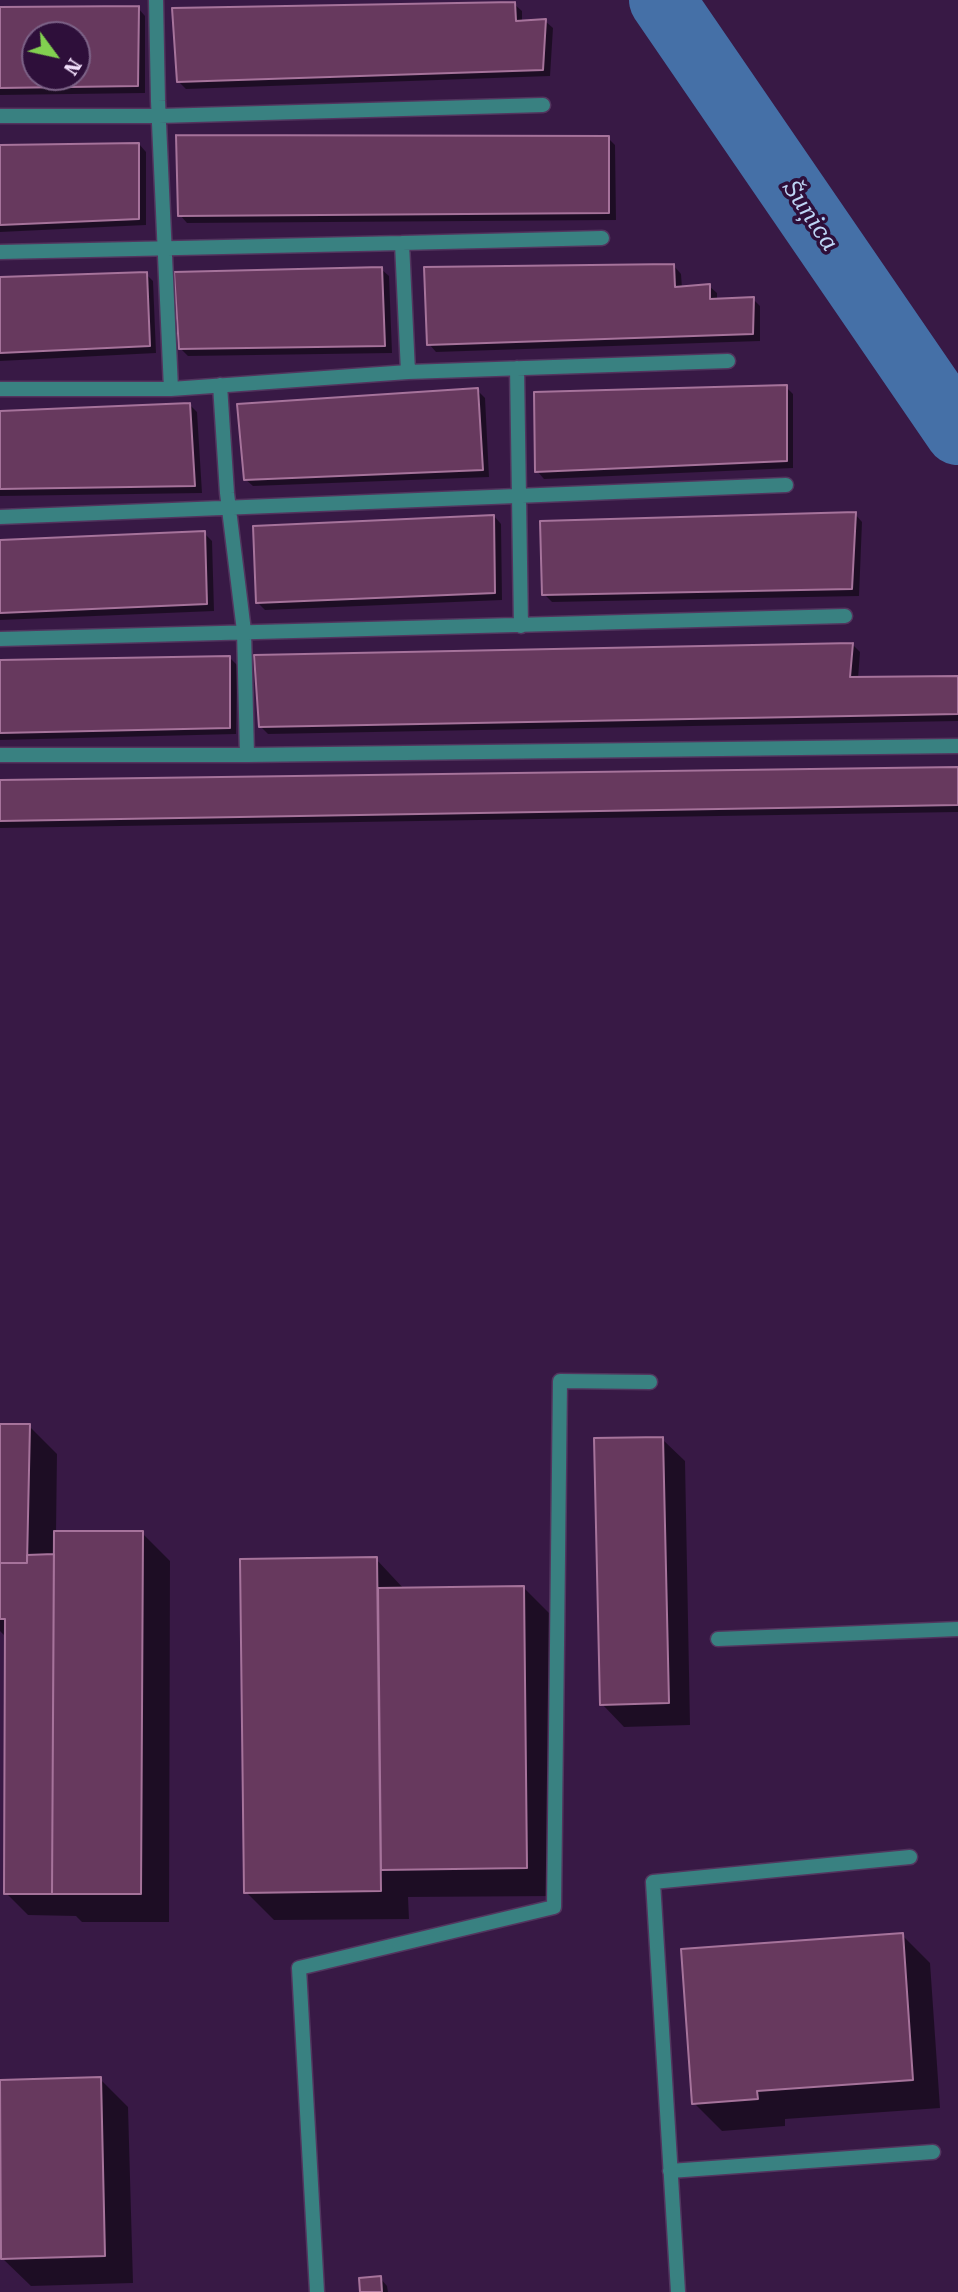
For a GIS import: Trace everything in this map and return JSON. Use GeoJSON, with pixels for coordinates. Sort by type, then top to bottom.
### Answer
{"type":"FeatureCollection","features":[{"type":"Feature","properties":{"kind":"lane"},"geometry":{"type":"LineString","coordinates":[[156,0],[172,389]]}},
{"type":"Feature","properties":{"kind":"lane"},"geometry":{"type":"LineString","coordinates":[[0,116],[159,116],[543,104]]}},
{"type":"Feature","properties":{"kind":"lane"},"geometry":{"type":"LineString","coordinates":[[0,252],[602,238]]}},
{"type":"Feature","properties":{"kind":"lane"},"geometry":{"type":"LineString","coordinates":[[402,243],[408,372]]}},
{"type":"Feature","properties":{"kind":"lane"},"geometry":{"type":"LineString","coordinates":[[0,389],[172,389],[408,372],[728,361]]}},
{"type":"Feature","properties":{"kind":"lane"},"geometry":{"type":"LineString","coordinates":[[517,368],[521,626]]}},
{"type":"Feature","properties":{"kind":"lane"},"geometry":{"type":"LineString","coordinates":[[220,385],[229,509],[244,631],[247,755]]}},
{"type":"Feature","properties":{"kind":"lane"},"geometry":{"type":"LineString","coordinates":[[0,517],[519,498],[786,485]]}},
{"type":"Feature","properties":{"kind":"lane"},"geometry":{"type":"LineString","coordinates":[[0,639],[845,616]]}},
{"type":"Feature","properties":{"kind":"lane"},"geometry":{"type":"LineString","coordinates":[[0,755],[247,755],[958,746]]}},
{"type":"Feature","properties":{"kind":"lane"},"geometry":{"type":"LineString","coordinates":[[317,2292],[299,1968],[554,1907],[560,1381],[650,1382]]}},
{"type":"Feature","properties":{"kind":"lane"},"geometry":{"type":"LineString","coordinates":[[718,1639],[958,1629]]}},
{"type":"Feature","properties":{"kind":"lane"},"geometry":{"type":"LineString","coordinates":[[678,2292],[653,1882],[911,1857]]}},
{"type":"Feature","properties":{"kind":"lane"},"geometry":{"type":"LineString","coordinates":[[670,2171],[933,2152]]}},
{"type":"Feature","properties":{"kind":"building"},"geometry":{"type":"Polygon","coordinates":[[[515,2],[516,21],[546,19],[543,70],[177,82],[172,8],[515,2]]]}},
{"type":"Feature","properties":{"kind":"building"},"geometry":{"type":"Polygon","coordinates":[[[139,6],[138,86],[91,87],[91,21],[21,21],[21,88],[0,88],[0,7],[139,6]]]}},
{"type":"Feature","properties":{"kind":"building"},"geometry":{"type":"Polygon","coordinates":[[[176,135],[609,136],[609,213],[178,216],[176,135]]]}},
{"type":"Feature","properties":{"kind":"building"},"geometry":{"type":"Polygon","coordinates":[[[139,143],[139,219],[0,225],[0,145],[139,143]]]}},
{"type":"Feature","properties":{"kind":"building"},"geometry":{"type":"Polygon","coordinates":[[[674,264],[675,287],[710,284],[710,299],[754,297],[753,334],[427,345],[424,267],[674,264]]]}},
{"type":"Feature","properties":{"kind":"building"},"geometry":{"type":"Polygon","coordinates":[[[382,267],[385,346],[179,349],[174,272],[382,267]]]}},
{"type":"Feature","properties":{"kind":"building"},"geometry":{"type":"Polygon","coordinates":[[[147,272],[150,346],[0,353],[0,277],[147,272]]]}},
{"type":"Feature","properties":{"kind":"building"},"geometry":{"type":"Polygon","coordinates":[[[787,385],[787,461],[535,472],[534,392],[787,385]]]}},
{"type":"Feature","properties":{"kind":"building"},"geometry":{"type":"Polygon","coordinates":[[[478,388],[483,470],[244,480],[237,404],[478,388]]]}},
{"type":"Feature","properties":{"kind":"building"},"geometry":{"type":"Polygon","coordinates":[[[190,403],[195,486],[0,489],[0,411],[190,403]]]}},
{"type":"Feature","properties":{"kind":"building"},"geometry":{"type":"Polygon","coordinates":[[[856,512],[852,589],[542,595],[540,521],[856,512]]]}},
{"type":"Feature","properties":{"kind":"building"},"geometry":{"type":"Polygon","coordinates":[[[494,515],[495,593],[256,603],[253,526],[494,515]]]}},
{"type":"Feature","properties":{"kind":"building"},"geometry":{"type":"Polygon","coordinates":[[[205,531],[207,604],[0,613],[0,540],[205,531]]]}},
{"type":"Feature","properties":{"kind":"building"},"geometry":{"type":"Polygon","coordinates":[[[853,643],[850,677],[958,676],[958,714],[259,727],[254,655],[853,643]]]}},
{"type":"Feature","properties":{"kind":"building"},"geometry":{"type":"Polygon","coordinates":[[[230,656],[230,728],[0,733],[0,660],[230,656]]]}},
{"type":"Feature","properties":{"kind":"building"},"geometry":{"type":"Polygon","coordinates":[[[958,767],[958,805],[0,821],[0,780],[958,767]]]}},
{"type":"Feature","properties":{"kind":"building"},"geometry":{"type":"Polygon","coordinates":[[[0,1424],[30,1424],[27,1563],[0,1563],[0,1424]]]}},
{"type":"Feature","properties":{"kind":"building"},"geometry":{"type":"Polygon","coordinates":[[[663,1437],[669,1703],[600,1705],[594,1438],[663,1437]]]}},
{"type":"Feature","properties":{"kind":"building"},"geometry":{"type":"Polygon","coordinates":[[[54,1531],[143,1531],[141,1894],[52,1894],[54,1531]]]}},
{"type":"Feature","properties":{"kind":"building"},"geometry":{"type":"Polygon","coordinates":[[[54,1554],[52,1894],[4,1894],[5,1619],[0,1619],[0,1563],[27,1563],[27,1555],[54,1554]]]}},
{"type":"Feature","properties":{"kind":"building"},"geometry":{"type":"Polygon","coordinates":[[[377,1557],[381,1891],[244,1893],[240,1559],[377,1557]]]}},
{"type":"Feature","properties":{"kind":"building"},"geometry":{"type":"Polygon","coordinates":[[[524,1586],[527,1868],[381,1870],[378,1588],[524,1586]]]}},
{"type":"Feature","properties":{"kind":"building"},"geometry":{"type":"Polygon","coordinates":[[[903,1933],[913,2080],[757,2091],[758,2099],[692,2104],[681,1949],[903,1933]]]}},
{"type":"Feature","properties":{"kind":"building"},"geometry":{"type":"Polygon","coordinates":[[[101,2077],[105,2256],[1,2259],[0,2080],[101,2077]]]}},
{"type":"Feature","properties":{"kind":"building"},"geometry":{"type":"Polygon","coordinates":[[[381,2276],[382,2292],[360,2292],[359,2278],[381,2276]]]}},
{"type":"Feature","properties":{"kind":"waterway","name":"Šuņica"},"geometry":{"type":"LineString","coordinates":[[662,0],[958,432]]}}]}
